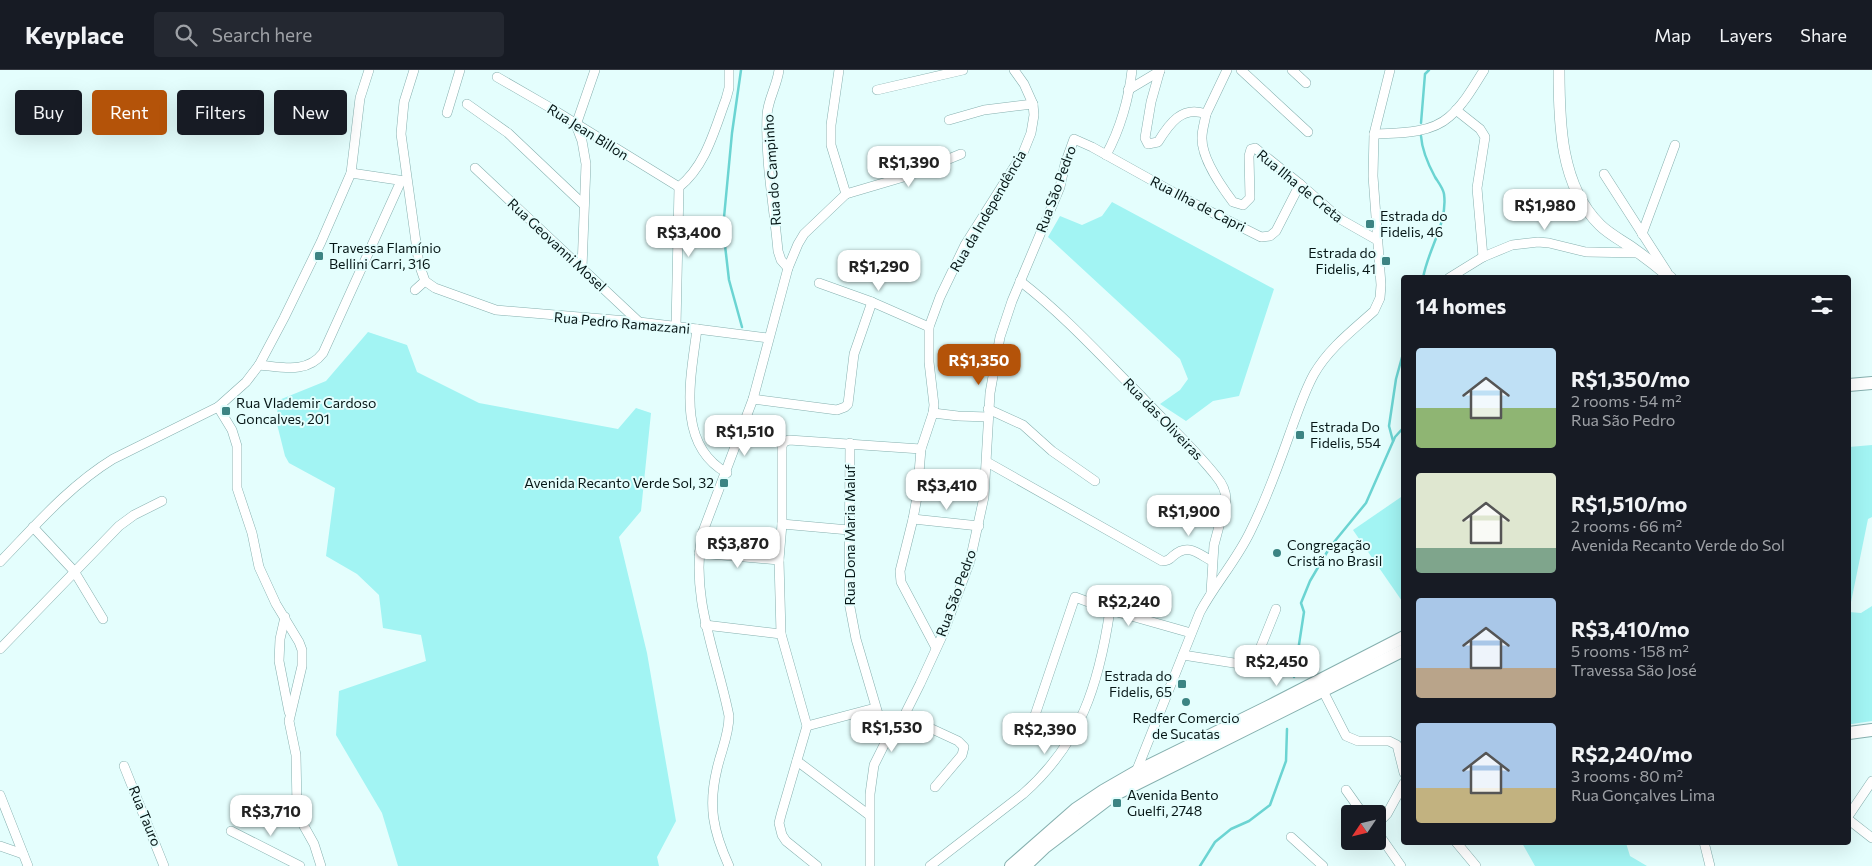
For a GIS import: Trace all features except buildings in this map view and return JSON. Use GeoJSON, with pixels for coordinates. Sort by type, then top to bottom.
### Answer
{"type":"FeatureCollection","features":[{"type":"Feature","properties":{"kind":"main road"},"geometry":{"type":"LineString","coordinates":[[1851,385],[1872,383]]}},
{"type":"Feature","properties":{"kind":"main road"},"geometry":{"type":"LineString","coordinates":[[1010,866],[1076,810],[1103,790],[1138,777],[1269,713],[1401,639]]}},
{"type":"Feature","properties":{"kind":"main road"},"geometry":{"type":"LineString","coordinates":[[1297,698],[1323,691],[1401,652]]}},
{"type":"Feature","properties":{"kind":"main road"},"geometry":{"type":"LineString","coordinates":[[1851,733],[1872,730]]}},
{"type":"Feature","properties":{"kind":"main road"},"geometry":{"type":"LineString","coordinates":[[1025,866],[1045,847],[1138,777]]}},
{"type":"Feature","properties":{"kind":"street"},"geometry":{"type":"LineString","coordinates":[[0,562],[33,527],[76,486],[97,469],[113,459],[218,407],[246,382],[259,365],[318,250],[351,173],[360,98],[369,70]]}},
{"type":"Feature","properties":{"kind":"street"},"geometry":{"type":"LineString","coordinates":[[414,70],[404,102],[401,134],[404,181],[419,264],[425,281],[415,290]]}},
{"type":"Feature","properties":{"kind":"street"},"geometry":{"type":"LineString","coordinates":[[446,113],[460,70]]}},
{"type":"Feature","properties":{"kind":"street"},"geometry":{"type":"LineString","coordinates":[[582,268],[586,164],[582,141],[576,125],[595,70]]}},
{"type":"Feature","properties":{"kind":"street"},"geometry":{"type":"LineString","coordinates":[[676,328],[679,188],[689,179],[700,164],[726,99],[730,70]]}},
{"type":"Feature","properties":{"kind":"street","name":"Rua do Campinho"},"geometry":{"type":"LineString","coordinates":[[779,70],[768,107],[767,130],[778,251],[781,260],[788,268]]}},
{"type":"Feature","properties":{"kind":"street"},"geometry":{"type":"LineString","coordinates":[[839,70],[831,126],[832,145],[846,194]]}},
{"type":"Feature","properties":{"kind":"street"},"geometry":{"type":"LineString","coordinates":[[877,90],[963,70]]}},
{"type":"Feature","properties":{"kind":"street","name":"Rua da Independência"},"geometry":{"type":"LineString","coordinates":[[933,413],[934,395],[928,348],[929,327],[940,297],[965,245],[1023,152],[1031,133],[1034,115],[1033,104],[1024,84],[1014,70]]}},
{"type":"Feature","properties":{"kind":"street"},"geometry":{"type":"LineString","coordinates":[[1106,154],[1113,142],[1132,70]]}},
{"type":"Feature","properties":{"kind":"street"},"geometry":{"type":"LineString","coordinates":[[1160,71],[1150,102],[1145,134],[1146,142],[1153,144],[1158,142],[1171,122],[1177,117],[1195,112],[1206,114],[1227,70]]}},
{"type":"Feature","properties":{"kind":"street"},"geometry":{"type":"LineString","coordinates":[[1241,70],[1308,132]]}},
{"type":"Feature","properties":{"kind":"street"},"geometry":{"type":"LineString","coordinates":[[1292,70],[1306,83]]}},
{"type":"Feature","properties":{"kind":"street"},"geometry":{"type":"LineString","coordinates":[[1138,777],[1191,634],[1211,592],[1238,555],[1268,494],[1314,373],[1341,340],[1378,305],[1381,285],[1373,176],[1374,134],[1390,70]]}},
{"type":"Feature","properties":{"kind":"street"},"geometry":{"type":"LineString","coordinates":[[1374,134],[1420,130],[1438,124],[1456,110],[1484,70]]}},
{"type":"Feature","properties":{"kind":"street"},"geometry":{"type":"LineString","coordinates":[[1559,70],[1559,110],[1567,163],[1578,196],[1601,226],[1668,275]]}},
{"type":"Feature","properties":{"kind":"street"},"geometry":{"type":"LineString","coordinates":[[1128,90],[1160,71]]}},
{"type":"Feature","properties":{"kind":"street","name":"Rua Jean Billon"},"geometry":{"type":"LineString","coordinates":[[496,77],[549,107],[679,188]]}},
{"type":"Feature","properties":{"kind":"street"},"geometry":{"type":"LineString","coordinates":[[467,104],[508,133],[584,205]]}},
{"type":"Feature","properties":{"kind":"street"},"geometry":{"type":"LineString","coordinates":[[949,120],[984,110],[1033,104]]}},
{"type":"Feature","properties":{"kind":"street"},"geometry":{"type":"LineString","coordinates":[[1456,110],[1480,129],[1485,137],[1477,188],[1483,257]]}},
{"type":"Feature","properties":{"kind":"street","name":"Rua Ilha de Creta"},"geometry":{"type":"LineString","coordinates":[[1206,114],[1202,138],[1203,149],[1212,169],[1233,202],[1243,205],[1250,198],[1249,156],[1253,148],[1257,149],[1340,219],[1377,240]]}},
{"type":"Feature","properties":{"kind":"street","name":"Rua Ilha de Capri"},"geometry":{"type":"LineString","coordinates":[[1074,139],[1106,154],[1189,201],[1266,238],[1276,231],[1300,184]]}},
{"type":"Feature","properties":{"kind":"street","name":"Rua São Pedro"},"geometry":{"type":"LineString","coordinates":[[870,866],[870,814],[874,765],[886,742],[904,716],[936,648],[970,561],[979,526],[987,462],[988,413],[1000,337],[1020,281],[1060,187],[1065,164],[1074,139]]}},
{"type":"Feature","properties":{"kind":"street"},"geometry":{"type":"LineString","coordinates":[[1642,234],[1675,145]]}},
{"type":"Feature","properties":{"kind":"street"},"geometry":{"type":"LineString","coordinates":[[729,866],[713,824],[711,807],[717,769],[729,728],[729,716],[705,625],[699,583],[699,553],[702,534],[727,473],[753,399],[788,268],[804,234],[846,194],[907,176],[961,154]]}},
{"type":"Feature","properties":{"kind":"street","name":"Rua Geovanni Mosel"},"geometry":{"type":"LineString","coordinates":[[475,168],[639,322]]}},
{"type":"Feature","properties":{"kind":"street"},"geometry":{"type":"LineString","coordinates":[[351,173],[404,181]]}},
{"type":"Feature","properties":{"kind":"street"},"geometry":{"type":"LineString","coordinates":[[1604,174],[1669,275]]}},
{"type":"Feature","properties":{"kind":"street"},"geometry":{"type":"LineString","coordinates":[[259,365],[296,368],[313,364],[319,359],[404,181]]}},
{"type":"Feature","properties":{"kind":"street"},"geometry":{"type":"LineString","coordinates":[[1454,275],[1483,257],[1512,245],[1538,242],[1586,252],[1640,253]]}},
{"type":"Feature","properties":{"kind":"street","name":"Rua Pedro Ramazzani"},"geometry":{"type":"LineString","coordinates":[[425,281],[434,288],[448,294],[496,310],[639,322],[697,330],[690,387],[691,423],[696,440],[703,451],[710,460],[727,473]]}},
{"type":"Feature","properties":{"kind":"street","name":"Rua das Oliveiras"},"geometry":{"type":"LineString","coordinates":[[1020,281],[1043,298],[1074,328],[1186,442],[1217,477],[1226,493],[1226,500],[1214,544],[1211,592]]}},
{"type":"Feature","properties":{"kind":"street"},"geometry":{"type":"LineString","coordinates":[[818,282],[872,302],[929,327]]}},
{"type":"Feature","properties":{"kind":"street"},"geometry":{"type":"LineString","coordinates":[[753,399],[837,410],[845,407],[848,404],[854,354],[872,302]]}},
{"type":"Feature","properties":{"kind":"street"},"geometry":{"type":"LineString","coordinates":[[697,330],[768,338]]}},
{"type":"Feature","properties":{"kind":"street"},"geometry":{"type":"LineString","coordinates":[[218,407],[232,430],[237,446],[237,488],[252,533],[259,567],[276,604],[299,642],[303,658],[289,715]]}},
{"type":"Feature","properties":{"kind":"street"},"geometry":{"type":"LineString","coordinates":[[936,648],[901,582],[900,571],[913,520],[921,450],[933,413],[958,416],[988,413],[1023,425],[1052,451],[1094,481]]}},
{"type":"Feature","properties":{"kind":"street"},"geometry":{"type":"LineString","coordinates":[[817,866],[786,841],[780,830],[781,815],[807,726],[781,634],[779,560],[782,524],[782,446],[784,442],[789,440],[850,443],[921,450]]}},
{"type":"Feature","properties":{"kind":"street","name":"Rua Dona Maria Maluf"},"geometry":{"type":"LineString","coordinates":[[850,443],[850,609],[856,640],[886,742]]}},
{"type":"Feature","properties":{"kind":"street"},"geometry":{"type":"LineString","coordinates":[[987,462],[1162,562],[1167,561],[1178,551],[1188,549],[1212,561]]}},
{"type":"Feature","properties":{"kind":"street"},"geometry":{"type":"LineString","coordinates":[[0,649],[119,526],[134,515],[162,501]]}},
{"type":"Feature","properties":{"kind":"street"},"geometry":{"type":"LineString","coordinates":[[913,520],[979,526]]}},
{"type":"Feature","properties":{"kind":"street"},"geometry":{"type":"LineString","coordinates":[[782,524],[849,530]]}},
{"type":"Feature","properties":{"kind":"street"},"geometry":{"type":"LineString","coordinates":[[33,527],[74,571],[103,619]]}},
{"type":"Feature","properties":{"kind":"street"},"geometry":{"type":"LineString","coordinates":[[699,553],[779,560]]}},
{"type":"Feature","properties":{"kind":"street"},"geometry":{"type":"LineString","coordinates":[[1032,724],[1075,597],[1110,610],[1191,634]]}},
{"type":"Feature","properties":{"kind":"street"},"geometry":{"type":"LineString","coordinates":[[1183,654],[1252,666],[1276,609]]}},
{"type":"Feature","properties":{"kind":"street"},"geometry":{"type":"LineString","coordinates":[[930,866],[1037,782],[1065,749],[1089,702],[1103,650],[1110,610]]}},
{"type":"Feature","properties":{"kind":"street"},"geometry":{"type":"LineString","coordinates":[[285,617],[280,639],[279,661],[296,755],[297,806],[300,819],[314,844],[321,866]]}},
{"type":"Feature","properties":{"kind":"street"},"geometry":{"type":"LineString","coordinates":[[705,625],[781,634]]}},
{"type":"Feature","properties":{"kind":"street"},"geometry":{"type":"LineString","coordinates":[[1323,691],[1346,736],[1358,741],[1390,741],[1396,745],[1401,762]]}},
{"type":"Feature","properties":{"kind":"street"},"geometry":{"type":"LineString","coordinates":[[807,726],[875,708]]}},
{"type":"Feature","properties":{"kind":"street"},"geometry":{"type":"LineString","coordinates":[[904,716],[958,741],[964,746],[962,755],[935,788]]}},
{"type":"Feature","properties":{"kind":"street"},"geometry":{"type":"LineString","coordinates":[[797,761],[870,814]]}},
{"type":"Feature","properties":{"kind":"street","name":"Rua Tauro"},"geometry":{"type":"LineString","coordinates":[[124,766],[164,866]]}},
{"type":"Feature","properties":{"kind":"street"},"geometry":{"type":"LineString","coordinates":[[1851,812],[1872,781]]}},
{"type":"Feature","properties":{"kind":"street"},"geometry":{"type":"LineString","coordinates":[[1346,790],[1357,805]]}},
{"type":"Feature","properties":{"kind":"street"},"geometry":{"type":"LineString","coordinates":[[0,795],[28,866]]}},
{"type":"Feature","properties":{"kind":"street"},"geometry":{"type":"LineString","coordinates":[[1386,815],[1401,797]]}},
{"type":"Feature","properties":{"kind":"street"},"geometry":{"type":"LineString","coordinates":[[1851,822],[1872,838]]}},
{"type":"Feature","properties":{"kind":"street"},"geometry":{"type":"LineString","coordinates":[[231,831],[300,866]]}},
{"type":"Feature","properties":{"kind":"street"},"geometry":{"type":"LineString","coordinates":[[1291,837],[1323,866]]}},
{"type":"Feature","properties":{"kind":"street"},"geometry":{"type":"LineString","coordinates":[[1386,844],[1401,866]]}},
{"type":"Feature","properties":{"kind":"street"},"geometry":{"type":"LineString","coordinates":[[1458,845],[1476,866]]}},
{"type":"Feature","properties":{"kind":"street"},"geometry":{"type":"LineString","coordinates":[[1705,845],[1710,866]]}},
{"type":"Feature","properties":{"kind":"street"},"geometry":{"type":"LineString","coordinates":[[0,846],[23,854]]}},
{"type":"Feature","properties":{"kind":"shaded area"},"geometry":{"type":"Polygon","coordinates":[[[1112,202],[1274,289],[1239,396],[1213,401],[1186,421],[1160,404],[1180,390],[1188,379],[1180,359],[1048,237],[1060,216],[1082,225],[1102,216],[1112,202]]]}},
{"type":"Feature","properties":{"kind":"shaded area"},"geometry":{"type":"Polygon","coordinates":[[[368,332],[407,345],[417,372],[479,403],[618,429],[636,408],[651,413],[641,511],[619,537],[647,653],[676,821],[657,857],[659,866],[398,866],[382,813],[336,735],[339,691],[426,661],[421,635],[383,628],[379,595],[357,574],[326,556],[335,488],[289,463],[285,456],[276,420],[279,400],[326,381],[368,332]]]}},
{"type":"Feature","properties":{"kind":"shaded area"},"geometry":{"type":"Polygon","coordinates":[[[1872,445],[1872,517],[1868,519],[1851,602],[1851,447],[1872,445]]]}},
{"type":"Feature","properties":{"kind":"shaded area"},"geometry":{"type":"Polygon","coordinates":[[[1401,497],[1401,600],[1353,530],[1401,497]]]}},
{"type":"Feature","properties":{"kind":"shaded area"},"geometry":{"type":"Polygon","coordinates":[[[1872,606],[1872,721],[1852,724],[1851,612],[1861,613],[1872,606]]]}},
{"type":"Feature","properties":{"kind":"shaded area"},"geometry":{"type":"Polygon","coordinates":[[[1523,845],[1627,845],[1630,856],[1647,866],[1535,866],[1523,845]]]}},
{"type":"Feature","properties":{"kind":"waterway"},"geometry":{"type":"LineString","coordinates":[[741,70],[732,133],[723,228],[729,280],[742,327]]}},
{"type":"Feature","properties":{"kind":"waterway"},"geometry":{"type":"LineString","coordinates":[[1421,123],[1425,74],[1429,70]]}},
{"type":"Feature","properties":{"kind":"waterway"},"geometry":{"type":"LineString","coordinates":[[1421,136],[1428,162],[1444,194],[1443,215],[1424,275]]}},
{"type":"Feature","properties":{"kind":"waterway"},"geometry":{"type":"LineString","coordinates":[[1393,441],[1389,426],[1396,379],[1401,361]]}},
{"type":"Feature","properties":{"kind":"waterway"},"geometry":{"type":"LineString","coordinates":[[1294,677],[1304,612],[1301,603],[1310,581],[1330,547],[1366,503],[1395,437],[1401,430]]}},
{"type":"Feature","properties":{"kind":"waterway"},"geometry":{"type":"LineString","coordinates":[[1200,866],[1215,842],[1231,829],[1249,821],[1270,805],[1286,761],[1287,729]]}},
{"type":"Feature","properties":{"kind":"place","name":"Estrada do Fidelis, 46"},"geometry":{"type":"Point","coordinates":[1370,224]}},
{"type":"Feature","properties":{"kind":"place","name":"Travessa Flamínio Bellini Carri, 316"},"geometry":{"type":"Point","coordinates":[319,256]}},
{"type":"Feature","properties":{"kind":"place","name":"Estrada do Fidelis, 41"},"geometry":{"type":"Point","coordinates":[1386,261]}},
{"type":"Feature","properties":{"kind":"place","name":"Rua Vlademir Cardoso Goncalves, 201"},"geometry":{"type":"Point","coordinates":[226,411]}},
{"type":"Feature","properties":{"kind":"place","name":"Estrada Do Fidelis, 554"},"geometry":{"type":"Point","coordinates":[1300,435]}},
{"type":"Feature","properties":{"kind":"place","name":"Avenida Recanto Verde Sol, 32"},"geometry":{"type":"Point","coordinates":[724,483]}},
{"type":"Feature","properties":{"kind":"place","name":"Congregação Cristã no Brasil"},"geometry":{"type":"Point","coordinates":[1277,553]}},
{"type":"Feature","properties":{"kind":"place","name":"Estrada do Fidelis, 65"},"geometry":{"type":"Point","coordinates":[1182,684]}},
{"type":"Feature","properties":{"kind":"place","name":"Redfer Comercio de Sucatas"},"geometry":{"type":"Point","coordinates":[1186,702]}},
{"type":"Feature","properties":{"kind":"place","name":"Avenida Bento Guelfi, 2748"},"geometry":{"type":"Point","coordinates":[1117,803]}}]}
